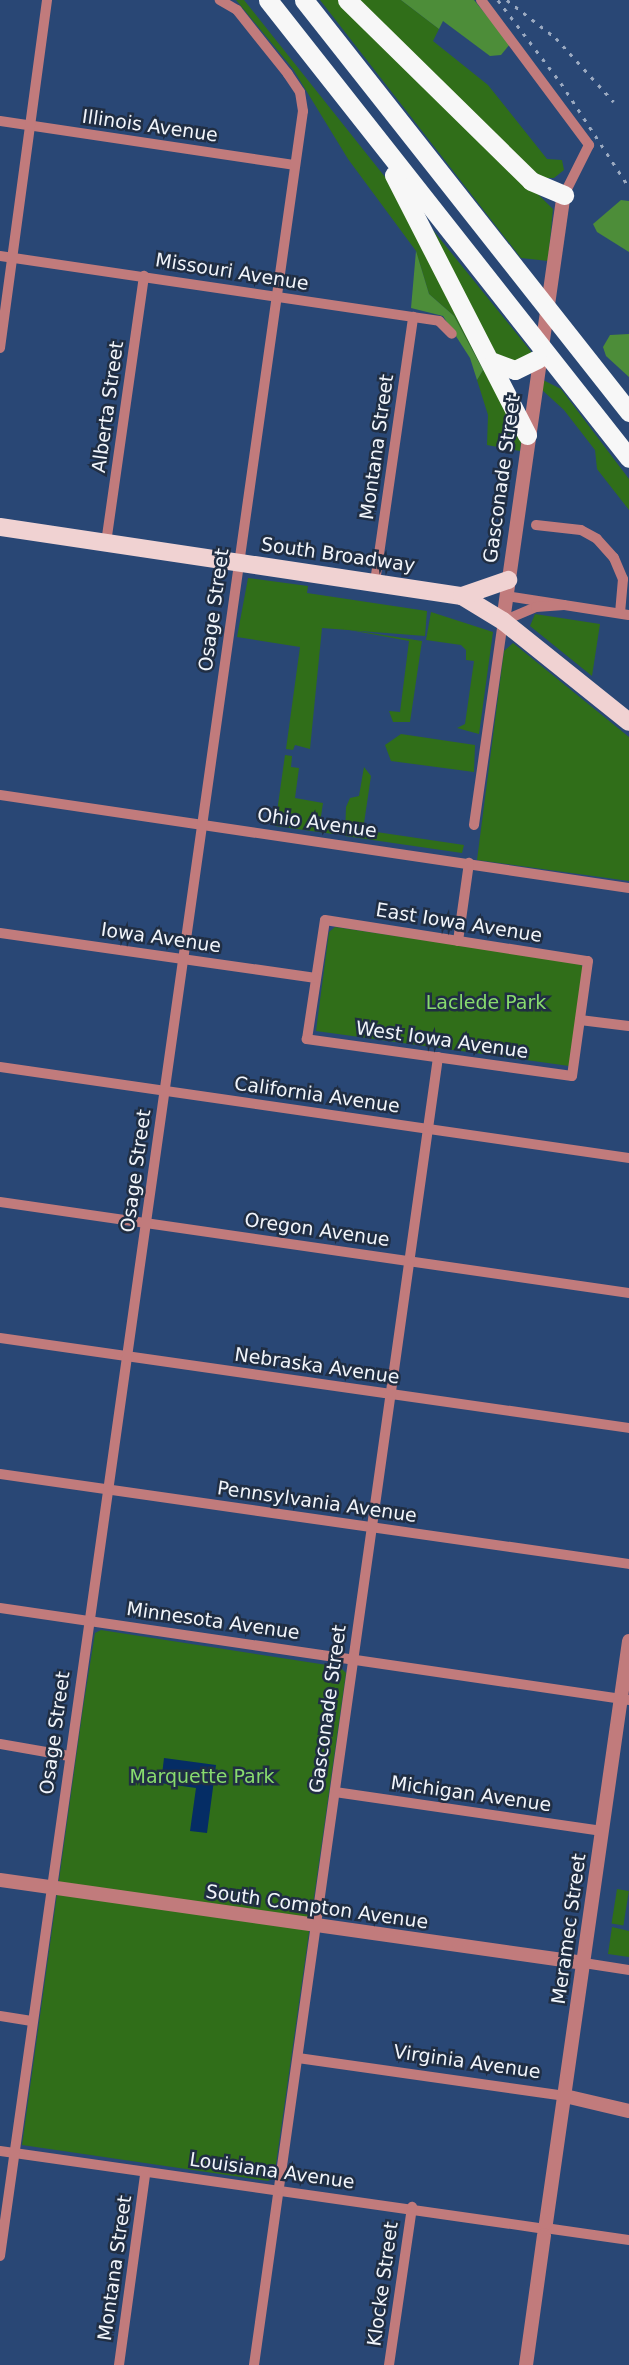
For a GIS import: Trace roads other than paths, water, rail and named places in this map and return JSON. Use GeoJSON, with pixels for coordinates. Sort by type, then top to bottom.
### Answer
{"type":"FeatureCollection","features":[{"type":"Feature","properties":{"kind":"highway"},"geometry":{"type":"LineString","coordinates":[[268,0],[629,458]]}},
{"type":"Feature","properties":{"kind":"highway"},"geometry":{"type":"LineString","coordinates":[[304,0],[629,412]]}},
{"type":"Feature","properties":{"kind":"highway"},"geometry":{"type":"LineString","coordinates":[[347,0],[531,181],[564,195]]}},
{"type":"Feature","properties":{"kind":"highway"},"geometry":{"type":"LineString","coordinates":[[373,133],[493,362],[527,435]]}},
{"type":"Feature","properties":{"kind":"highway"},"geometry":{"type":"LineString","coordinates":[[493,362],[515,370],[538,359]]}},
{"type":"Feature","properties":{"kind":"main road","name":"South Broadway"},"geometry":{"type":"LineString","coordinates":[[0,527],[462,596],[503,621],[629,722]]}},
{"type":"Feature","properties":{"kind":"main road"},"geometry":{"type":"LineString","coordinates":[[462,596],[507,588]]}},
{"type":"Feature","properties":{"kind":"street"},"geometry":{"type":"LineString","coordinates":[[0,348],[47,0]]}},
{"type":"Feature","properties":{"kind":"street","name":"Osage Street"},"geometry":{"type":"LineString","coordinates":[[0,2256],[303,111],[300,92],[237,10],[220,0]]}},
{"type":"Feature","properties":{"kind":"street","name":"Gasconade Street"},"geometry":{"type":"LineString","coordinates":[[474,825],[527,435],[564,195],[589,145],[481,0]]}},
{"type":"Feature","properties":{"kind":"street","name":"Illinois Avenue"},"geometry":{"type":"LineString","coordinates":[[0,121],[294,165]]}},
{"type":"Feature","properties":{"kind":"street","name":"Missouri Avenue"},"geometry":{"type":"LineString","coordinates":[[0,256],[439,320],[452,334]]}},
{"type":"Feature","properties":{"kind":"street","name":"Alberta Street"},"geometry":{"type":"LineString","coordinates":[[106,542],[144,276]]}},
{"type":"Feature","properties":{"kind":"street","name":"Montana Street"},"geometry":{"type":"LineString","coordinates":[[375,582],[414,317]]}},
{"type":"Feature","properties":{"kind":"street"},"geometry":{"type":"LineString","coordinates":[[507,588],[564,605],[625,614],[623,579],[614,558],[597,539],[581,530],[536,525]]}},
{"type":"Feature","properties":{"kind":"street"},"geometry":{"type":"LineString","coordinates":[[503,621],[536,607],[564,605]]}},
{"type":"Feature","properties":{"kind":"street","name":"Ohio Avenue"},"geometry":{"type":"LineString","coordinates":[[0,796],[629,888]]}},
{"type":"Feature","properties":{"kind":"street"},"geometry":{"type":"LineString","coordinates":[[458,941],[469,863]]}},
{"type":"Feature","properties":{"kind":"street","name":"East Iowa Avenue"},"geometry":{"type":"LineString","coordinates":[[316,978],[325,920],[588,961],[580,1020]]}},
{"type":"Feature","properties":{"kind":"street","name":"Iowa Avenue"},"geometry":{"type":"LineString","coordinates":[[0,933],[316,978]]}},
{"type":"Feature","properties":{"kind":"street","name":"West Iowa Avenue"},"geometry":{"type":"LineString","coordinates":[[316,978],[307,1039],[572,1076],[580,1020]]}},
{"type":"Feature","properties":{"kind":"street"},"geometry":{"type":"LineString","coordinates":[[580,1020],[629,1026]]}},
{"type":"Feature","properties":{"kind":"street","name":"Gasconade Street"},"geometry":{"type":"LineString","coordinates":[[254,2365],[438,1057]]}},
{"type":"Feature","properties":{"kind":"street","name":"California Avenue"},"geometry":{"type":"LineString","coordinates":[[0,1067],[629,1158]]}},
{"type":"Feature","properties":{"kind":"street","name":"Oregon Avenue"},"geometry":{"type":"LineString","coordinates":[[0,1202],[629,1293]]}},
{"type":"Feature","properties":{"kind":"street","name":"Nebraska Avenue"},"geometry":{"type":"LineString","coordinates":[[0,1338],[629,1429]]}},
{"type":"Feature","properties":{"kind":"street","name":"Pennsylvania Avenue"},"geometry":{"type":"LineString","coordinates":[[0,1474],[629,1564]]}},
{"type":"Feature","properties":{"kind":"street","name":"Minnesota Avenue"},"geometry":{"type":"LineString","coordinates":[[0,1608],[625,1700]]}},
{"type":"Feature","properties":{"kind":"street","name":"Meramec Street"},"geometry":{"type":"LineString","coordinates":[[526,2365],[602,1831],[625,1700],[629,1640]]}},
{"type":"Feature","properties":{"kind":"street"},"geometry":{"type":"LineString","coordinates":[[0,1744],[69,1756]]}},
{"type":"Feature","properties":{"kind":"street","name":"Michigan Avenue"},"geometry":{"type":"LineString","coordinates":[[335,1792],[602,1831]]}},
{"type":"Feature","properties":{"kind":"street","name":"South Compton Avenue"},"geometry":{"type":"LineString","coordinates":[[0,1880],[629,1970]]}},
{"type":"Feature","properties":{"kind":"street"},"geometry":{"type":"LineString","coordinates":[[0,2016],[32,2021]]}},
{"type":"Feature","properties":{"kind":"street","name":"Virginia Avenue"},"geometry":{"type":"LineString","coordinates":[[298,2057],[565,2096],[629,2111]]}},
{"type":"Feature","properties":{"kind":"street","name":"Louisiana Avenue"},"geometry":{"type":"LineString","coordinates":[[0,2151],[145,2175],[412,2207],[629,2240]]}},
{"type":"Feature","properties":{"kind":"street","name":"Montana Street"},"geometry":{"type":"LineString","coordinates":[[119,2365],[145,2175]]}},
{"type":"Feature","properties":{"kind":"street","name":"Klocke Street"},"geometry":{"type":"LineString","coordinates":[[389,2365],[412,2207]]}},
{"type":"Feature","properties":{"kind":"water"},"geometry":{"type":"Polygon","coordinates":[[[164,1758],[216,1765],[207,1833],[190,1831],[196,1788],[161,1783],[164,1758]]]}},
{"type":"Feature","properties":{"kind":"railway"},"geometry":{"type":"LineString","coordinates":[[498,0],[561,83],[629,187]]}},
{"type":"Feature","properties":{"kind":"railway"},"geometry":{"type":"LineString","coordinates":[[507,0],[556,38],[614,102]]}},
{"type":"Feature","properties":{"kind":"park label","name":"Laclede Park"},"geometry":{"type":"Point","coordinates":[486,1003]}},
{"type":"Feature","properties":{"kind":"park label","name":"Marquette Park"},"geometry":{"type":"Point","coordinates":[202,1777]}}]}
